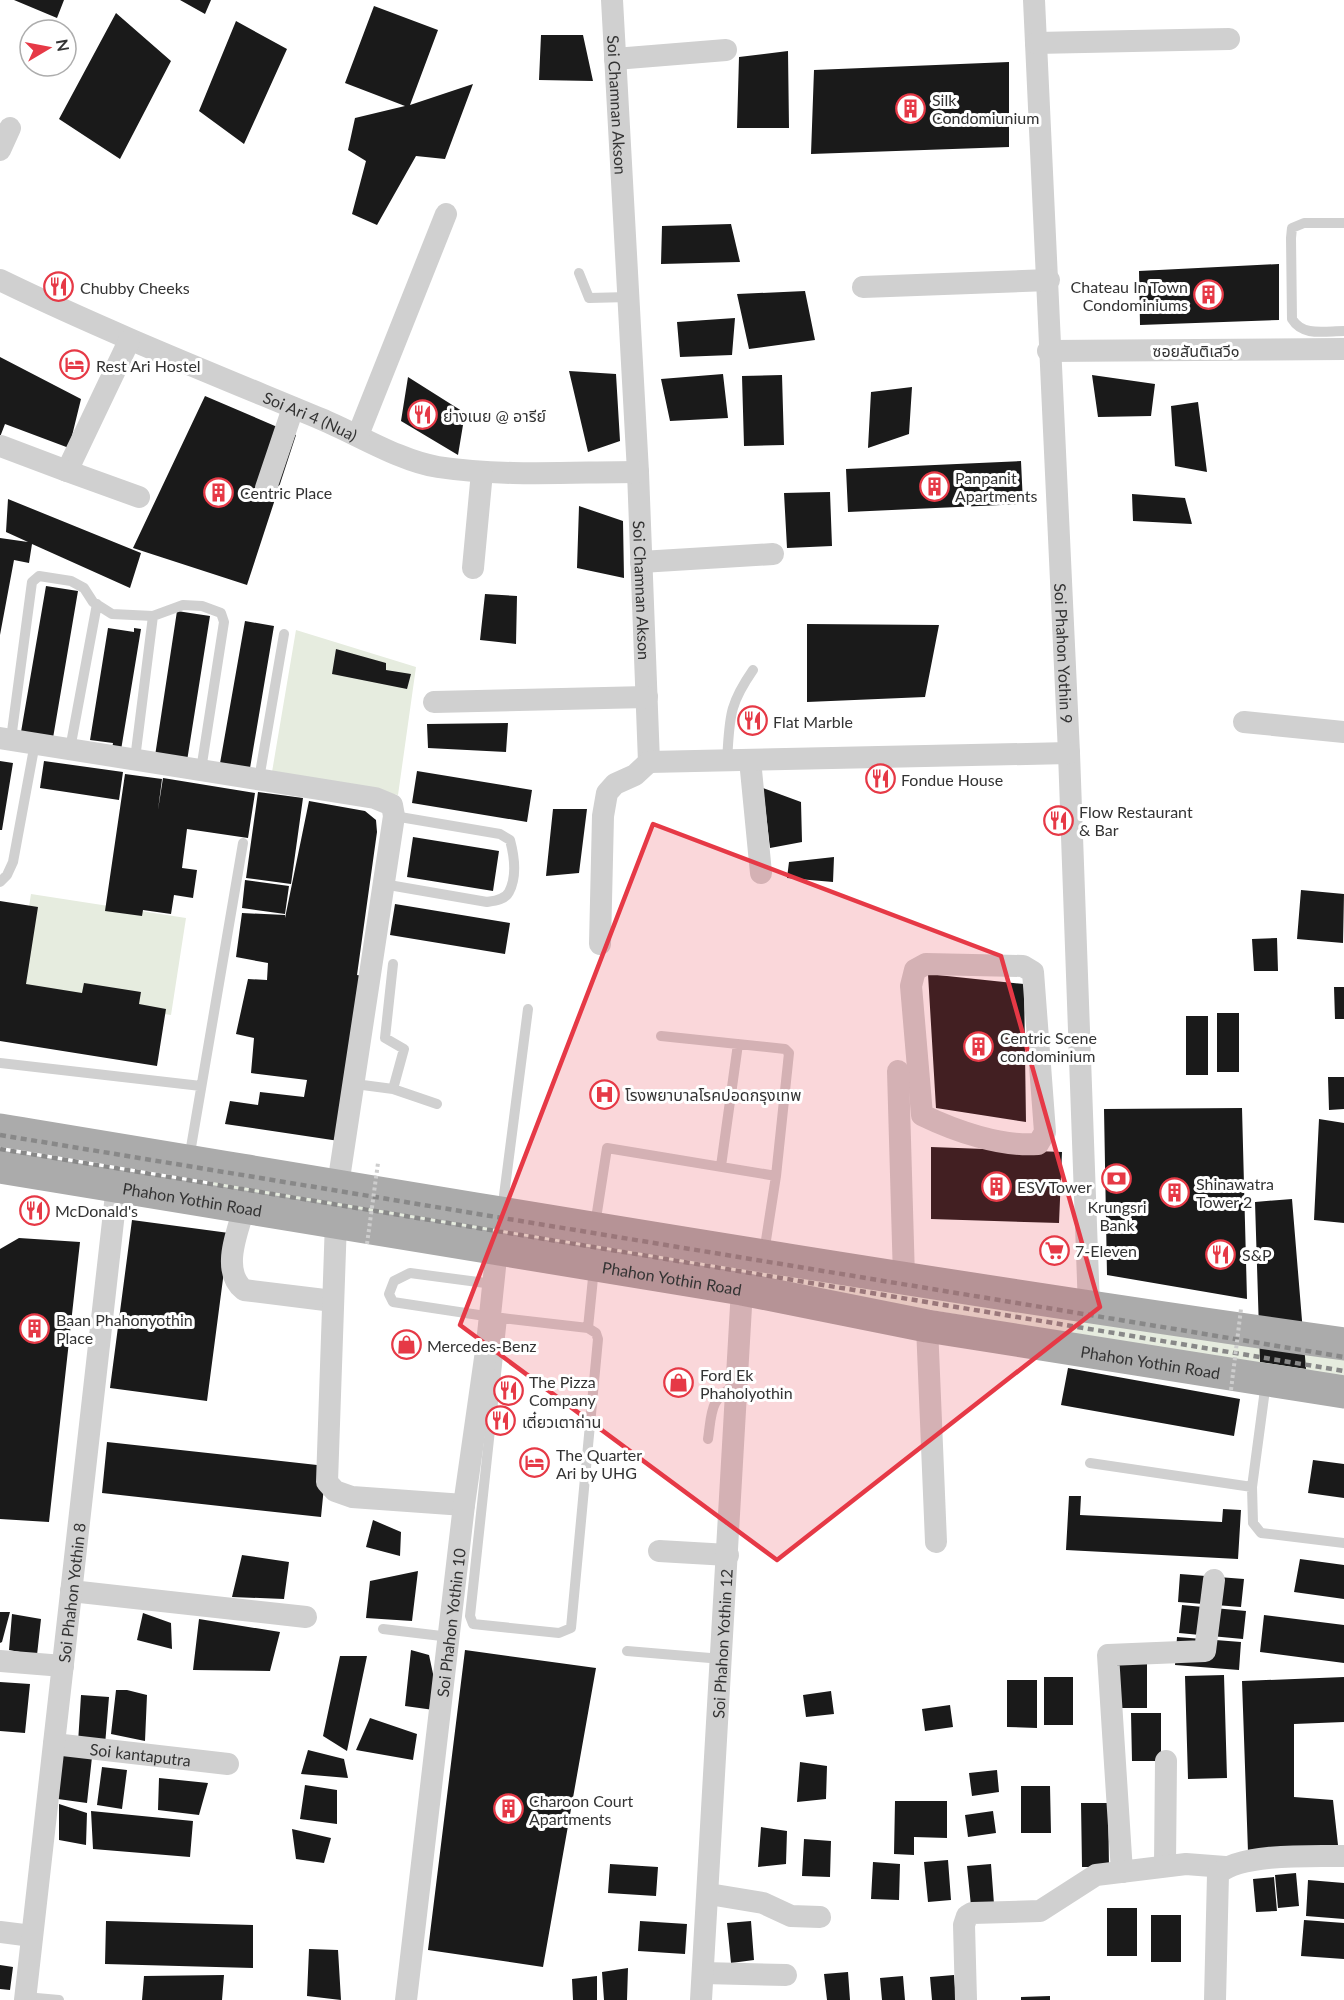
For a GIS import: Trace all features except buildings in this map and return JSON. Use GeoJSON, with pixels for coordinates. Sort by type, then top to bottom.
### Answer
{"type":"FeatureCollection","features":[{"type":"Feature","properties":{"kind":"main road"},"geometry":{"type":"LineString","coordinates":[[0,1130],[1089,1308],[1344,1344]]}},
{"type":"Feature","properties":{"kind":"main road"},"geometry":{"type":"LineString","coordinates":[[117,1186],[123,1150]]}},
{"type":"Feature","properties":{"kind":"main road"},"geometry":{"type":"LineString","coordinates":[[194,1160],[194,1198]]}},
{"type":"Feature","properties":{"kind":"main road","name":"Phahon Yothin Road"},"geometry":{"type":"LineString","coordinates":[[0,1167],[742,1288],[927,1326],[1344,1392]]}},
{"type":"Feature","properties":{"kind":"main road"},"geometry":{"type":"LineString","coordinates":[[497,1248],[502,1211]]}},
{"type":"Feature","properties":{"kind":"street","name":"Soi Chamnan Akson"},"geometry":{"type":"LineString","coordinates":[[612,0],[638,472],[649,762]]}},
{"type":"Feature","properties":{"kind":"street","name":"Soi Phahon Yothin 9"},"geometry":{"type":"LineString","coordinates":[[1034,0],[1049,280],[1048,351],[1069,753],[1089,1308]]}},
{"type":"Feature","properties":{"kind":"street"},"geometry":{"type":"LineString","coordinates":[[1036,43],[1229,39]]}},
{"type":"Feature","properties":{"kind":"street"},"geometry":{"type":"LineString","coordinates":[[615,59],[726,50]]}},
{"type":"Feature","properties":{"kind":"street"},"geometry":{"type":"LineString","coordinates":[[0,150],[10,128]]}},
{"type":"Feature","properties":{"kind":"street"},"geometry":{"type":"LineString","coordinates":[[358,435],[446,214]]}},
{"type":"Feature","properties":{"kind":"street"},"geometry":{"type":"LineString","coordinates":[[863,287],[1049,280]]}},
{"type":"Feature","properties":{"kind":"street","name":"Soi Ari 4 (Nua)"},"geometry":{"type":"LineString","coordinates":[[3,286],[129,341],[358,435],[391,451],[436,467],[482,471],[638,472]]}},
{"type":"Feature","properties":{"kind":"street"},"geometry":{"type":"LineString","coordinates":[[67,471],[129,341]]}},
{"type":"Feature","properties":{"kind":"street","name":"ซอยสันติเสวี๑"},"geometry":{"type":"LineString","coordinates":[[1048,351],[1344,349]]}},
{"type":"Feature","properties":{"kind":"street"},"geometry":{"type":"LineString","coordinates":[[266,488],[293,408]]}},
{"type":"Feature","properties":{"kind":"street"},"geometry":{"type":"LineString","coordinates":[[1,446],[139,497]]}},
{"type":"Feature","properties":{"kind":"street"},"geometry":{"type":"LineString","coordinates":[[473,568],[482,471]]}},
{"type":"Feature","properties":{"kind":"street"},"geometry":{"type":"LineString","coordinates":[[641,562],[773,554]]}},
{"type":"Feature","properties":{"kind":"street"},"geometry":{"type":"LineString","coordinates":[[434,702],[647,697]]}},
{"type":"Feature","properties":{"kind":"street"},"geometry":{"type":"LineString","coordinates":[[1244,722],[1344,732]]}},
{"type":"Feature","properties":{"kind":"street"},"geometry":{"type":"LineString","coordinates":[[5,739],[375,798],[392,805],[394,816],[338,1185]]}},
{"type":"Feature","properties":{"kind":"street"},"geometry":{"type":"LineString","coordinates":[[600,944],[603,816],[607,793],[615,784],[635,775],[649,762],[1069,753]]}},
{"type":"Feature","properties":{"kind":"street"},"geometry":{"type":"LineString","coordinates":[[750,759],[761,873]]}},
{"type":"Feature","properties":{"kind":"street"},"geometry":{"type":"LineString","coordinates":[[926,964],[936,964],[1023,966],[1033,972],[1044,1097],[1046,1132],[1038,1144],[1016,1145],[937,1122],[922,1115],[911,986],[915,970],[926,964]]}},
{"type":"Feature","properties":{"kind":"street"},"geometry":{"type":"LineString","coordinates":[[898,1071],[904,1278]]}},
{"type":"Feature","properties":{"kind":"street"},"geometry":{"type":"LineString","coordinates":[[1044,1097],[1083,1103]]}},
{"type":"Feature","properties":{"kind":"street","name":"Soi Phahon Yothin 8"},"geometry":{"type":"LineString","coordinates":[[25,1999],[117,1186]]}},
{"type":"Feature","properties":{"kind":"street"},"geometry":{"type":"LineString","coordinates":[[244,1206],[232,1264],[235,1282],[244,1290],[333,1301]]}},
{"type":"Feature","properties":{"kind":"street"},"geometry":{"type":"LineString","coordinates":[[336,1221],[327,1482],[335,1491],[352,1497],[464,1505]]}},
{"type":"Feature","properties":{"kind":"street","name":"Soi Phahon Yothin 10"},"geometry":{"type":"LineString","coordinates":[[406,2000],[428,1869],[464,1505],[496,1318],[493,1284],[497,1248]]}},
{"type":"Feature","properties":{"kind":"street","name":"Soi Phahon Yothin 12"},"geometry":{"type":"LineString","coordinates":[[702,2000],[742,1288]]}},
{"type":"Feature","properties":{"kind":"street"},"geometry":{"type":"LineString","coordinates":[[927,1326],[936,1542]]}},
{"type":"Feature","properties":{"kind":"street"},"geometry":{"type":"LineString","coordinates":[[659,1551],[728,1555]]}},
{"type":"Feature","properties":{"kind":"street"},"geometry":{"type":"LineString","coordinates":[[1122,1872],[1108,1655],[1205,1651],[1214,1580]]}},
{"type":"Feature","properties":{"kind":"street"},"geometry":{"type":"LineString","coordinates":[[71,1591],[306,1617]]}},
{"type":"Feature","properties":{"kind":"street"},"geometry":{"type":"LineString","coordinates":[[0,1660],[63,1666]]}},
{"type":"Feature","properties":{"kind":"street","name":"Soi kantaputra"},"geometry":{"type":"LineString","coordinates":[[54,1744],[228,1764]]}},
{"type":"Feature","properties":{"kind":"street"},"geometry":{"type":"LineString","coordinates":[[1165,1865],[1166,1761]]}},
{"type":"Feature","properties":{"kind":"street"},"geometry":{"type":"LineString","coordinates":[[1215,2000],[1218,1874],[1225,1867],[1234,1864],[1287,1857],[1344,1856]]}},
{"type":"Feature","properties":{"kind":"street"},"geometry":{"type":"LineString","coordinates":[[966,2000],[964,1925],[967,1916],[978,1912],[1040,1911],[1096,1875],[1165,1865],[1202,1863],[1225,1867]]}},
{"type":"Feature","properties":{"kind":"street"},"geometry":{"type":"LineString","coordinates":[[709,1894],[763,1903],[791,1916],[820,1917]]}},
{"type":"Feature","properties":{"kind":"street"},"geometry":{"type":"LineString","coordinates":[[0,1932],[33,1931]]}},
{"type":"Feature","properties":{"kind":"street"},"geometry":{"type":"LineString","coordinates":[[703,1973],[786,1975]]}},
{"type":"Feature","properties":{"kind":"lane"},"geometry":{"type":"LineString","coordinates":[[1344,223],[1304,223],[1292,228],[1291,238],[1293,319],[1297,327],[1304,332],[1344,331]]}},
{"type":"Feature","properties":{"kind":"lane"},"geometry":{"type":"LineString","coordinates":[[579,273],[589,298],[628,297]]}},
{"type":"Feature","properties":{"kind":"lane"},"geometry":{"type":"LineString","coordinates":[[5,739],[32,582],[39,576],[71,581],[84,588],[97,604],[112,614],[153,616],[183,605],[202,606],[221,613],[224,622],[201,770]]}},
{"type":"Feature","properties":{"kind":"lane"},"geometry":{"type":"LineString","coordinates":[[70,749],[97,604]]}},
{"type":"Feature","properties":{"kind":"lane"},"geometry":{"type":"LineString","coordinates":[[135,759],[153,616]]}},
{"type":"Feature","properties":{"kind":"lane"},"geometry":{"type":"LineString","coordinates":[[259,779],[284,634]]}},
{"type":"Feature","properties":{"kind":"lane"},"geometry":{"type":"LineString","coordinates":[[727,760],[731,709],[736,694],[753,670]]}},
{"type":"Feature","properties":{"kind":"lane"},"geometry":{"type":"LineString","coordinates":[[0,882],[7,876],[13,862],[35,743]]}},
{"type":"Feature","properties":{"kind":"lane"},"geometry":{"type":"LineString","coordinates":[[383,884],[487,902],[501,899],[508,893],[511,881],[514,858],[510,840],[500,834],[394,816]]}},
{"type":"Feature","properties":{"kind":"lane"},"geometry":{"type":"LineString","coordinates":[[194,1160],[201,1086],[243,843]]}},
{"type":"Feature","properties":{"kind":"lane"},"geometry":{"type":"LineString","coordinates":[[393,964],[385,1038],[402,1046],[404,1051],[393,1089]]}},
{"type":"Feature","properties":{"kind":"lane"},"geometry":{"type":"LineString","coordinates":[[502,1211],[528,1010]]}},
{"type":"Feature","properties":{"kind":"lane"},"geometry":{"type":"LineString","coordinates":[[661,1036],[785,1049],[789,1053],[776,1176],[764,1256]]}},
{"type":"Feature","properties":{"kind":"lane"},"geometry":{"type":"LineString","coordinates":[[721,1166],[738,1044]]}},
{"type":"Feature","properties":{"kind":"lane"},"geometry":{"type":"LineString","coordinates":[[0,1064],[201,1086]]}},
{"type":"Feature","properties":{"kind":"lane"},"geometry":{"type":"LineString","coordinates":[[355,1084],[393,1089],[437,1104]]}},
{"type":"Feature","properties":{"kind":"lane"},"geometry":{"type":"LineString","coordinates":[[594,1228],[607,1148],[776,1176]]}},
{"type":"Feature","properties":{"kind":"lane"},"geometry":{"type":"LineString","coordinates":[[588,1328],[595,1264]]}},
{"type":"Feature","properties":{"kind":"lane"},"geometry":{"type":"LineString","coordinates":[[493,1284],[410,1273],[394,1281],[389,1294],[393,1302],[496,1318],[588,1328],[596,1333],[598,1339],[571,1628],[559,1633],[476,1625],[470,1622],[496,1318]]}},
{"type":"Feature","properties":{"kind":"lane"},"geometry":{"type":"LineString","coordinates":[[1266,1379],[1252,1487],[1253,1523],[1261,1533],[1344,1543]]}},
{"type":"Feature","properties":{"kind":"lane"},"geometry":{"type":"LineString","coordinates":[[708,1439],[714,1402],[722,1392],[737,1385]]}},
{"type":"Feature","properties":{"kind":"lane"},"geometry":{"type":"LineString","coordinates":[[1090,1463],[1252,1487]]}},
{"type":"Feature","properties":{"kind":"lane"},"geometry":{"type":"LineString","coordinates":[[383,1629],[450,1637]]}},
{"type":"Feature","properties":{"kind":"lane"},"geometry":{"type":"LineString","coordinates":[[627,1651],[722,1659]]}},
{"type":"Feature","properties":{"kind":"lane"},"geometry":{"type":"LineString","coordinates":[[0,1923],[33,1931]]}},
{"type":"Feature","properties":{"kind":"lane"},"geometry":{"type":"LineString","coordinates":[[25,1999],[59,2000]]}},
{"type":"Feature","properties":{"kind":"path"},"geometry":{"type":"LineString","coordinates":[[367,1244],[378,1163]]}},
{"type":"Feature","properties":{"kind":"path"},"geometry":{"type":"LineString","coordinates":[[1231,1390],[1241,1309]]}},
{"type":"Feature","properties":{"kind":"highlighted area"},"geometry":{"type":"Polygon","coordinates":[[[653,824],[1001,956],[1100,1307],[777,1560],[460,1325],[653,824]]]}},
{"type":"Feature","properties":{"kind":"shaded area"},"geometry":{"type":"Polygon","coordinates":[[[296,630],[416,667],[398,795],[272,772],[296,630]]]}},
{"type":"Feature","properties":{"kind":"shaded area"},"geometry":{"type":"Polygon","coordinates":[[[31,894],[186,918],[171,1015],[16,991],[31,894]]]}},
{"type":"Feature","properties":{"kind":"shaded area"},"geometry":{"type":"Polygon","coordinates":[[[214,1179],[1344,1355],[1344,1380],[213,1188],[214,1179]]]}},
{"type":"Feature","properties":{"kind":"railway"},"geometry":{"type":"LineString","coordinates":[[0,1135],[1344,1357]]}},
{"type":"Feature","properties":{"kind":"railway"},"geometry":{"type":"LineString","coordinates":[[0,1149],[1344,1371]]}},
{"type":"Feature","properties":{"kind":"place","name":"Silk Condomiunium"},"geometry":{"type":"Point","coordinates":[911,108]}},
{"type":"Feature","properties":{"kind":"place","name":"Chubby Cheeks"},"geometry":{"type":"Point","coordinates":[59,287]}},
{"type":"Feature","properties":{"kind":"place","name":"Chateau In Town Condominiums"},"geometry":{"type":"Point","coordinates":[1209,295]}},
{"type":"Feature","properties":{"kind":"place","name":"Rest Ari Hostel"},"geometry":{"type":"Point","coordinates":[75,365]}},
{"type":"Feature","properties":{"kind":"place","name":"ย่างเนย @ อารีย์"},"geometry":{"type":"Point","coordinates":[422,415]}},
{"type":"Feature","properties":{"kind":"place","name":"Panpanit Apartments"},"geometry":{"type":"Point","coordinates":[934,486]}},
{"type":"Feature","properties":{"kind":"place","name":"Centric Place"},"geometry":{"type":"Point","coordinates":[219,492]}},
{"type":"Feature","properties":{"kind":"place","name":"Flat Marble"},"geometry":{"type":"Point","coordinates":[752,721]}},
{"type":"Feature","properties":{"kind":"place","name":"Fondue House"},"geometry":{"type":"Point","coordinates":[880,779]}},
{"type":"Feature","properties":{"kind":"place","name":"Flow Restaurant & Bar"},"geometry":{"type":"Point","coordinates":[1058,820]}},
{"type":"Feature","properties":{"kind":"place","name":"Centric Scene condominium"},"geometry":{"type":"Point","coordinates":[979,1046]}},
{"type":"Feature","properties":{"kind":"place","name":"โรงพยาบาลโรคปอดกรุงเทพ"},"geometry":{"type":"Point","coordinates":[604,1094]}},
{"type":"Feature","properties":{"kind":"place","name":"Krungsri Bank"},"geometry":{"type":"Point","coordinates":[1117,1178]}},
{"type":"Feature","properties":{"kind":"place","name":"ESV Tower"},"geometry":{"type":"Point","coordinates":[996,1186]}},
{"type":"Feature","properties":{"kind":"place","name":"Shinawatra Tower 2"},"geometry":{"type":"Point","coordinates":[1175,1192]}},
{"type":"Feature","properties":{"kind":"place","name":"McDonald's"},"geometry":{"type":"Point","coordinates":[34,1210]}},
{"type":"Feature","properties":{"kind":"place","name":"7-Eleven"},"geometry":{"type":"Point","coordinates":[1054,1250]}},
{"type":"Feature","properties":{"kind":"place","name":"S&P"},"geometry":{"type":"Point","coordinates":[1221,1254]}},
{"type":"Feature","properties":{"kind":"place","name":"Baan Phahonyothin Place"},"geometry":{"type":"Point","coordinates":[35,1328]}},
{"type":"Feature","properties":{"kind":"place","name":"Mercedes-Benz"},"geometry":{"type":"Point","coordinates":[406,1345]}},
{"type":"Feature","properties":{"kind":"place","name":"Ford Ek Phaholyothin"},"geometry":{"type":"Point","coordinates":[679,1383]}},
{"type":"Feature","properties":{"kind":"place","name":"The Pizza Company"},"geometry":{"type":"Point","coordinates":[508,1390]}},
{"type":"Feature","properties":{"kind":"place","name":"เตี๋ยวเตาถ่าน"},"geometry":{"type":"Point","coordinates":[501,1421]}},
{"type":"Feature","properties":{"kind":"place","name":"The Quarter Ari by UHG"},"geometry":{"type":"Point","coordinates":[535,1463]}},
{"type":"Feature","properties":{"kind":"place","name":"Charoon Court Apartments"},"geometry":{"type":"Point","coordinates":[508,1809]}}]}
